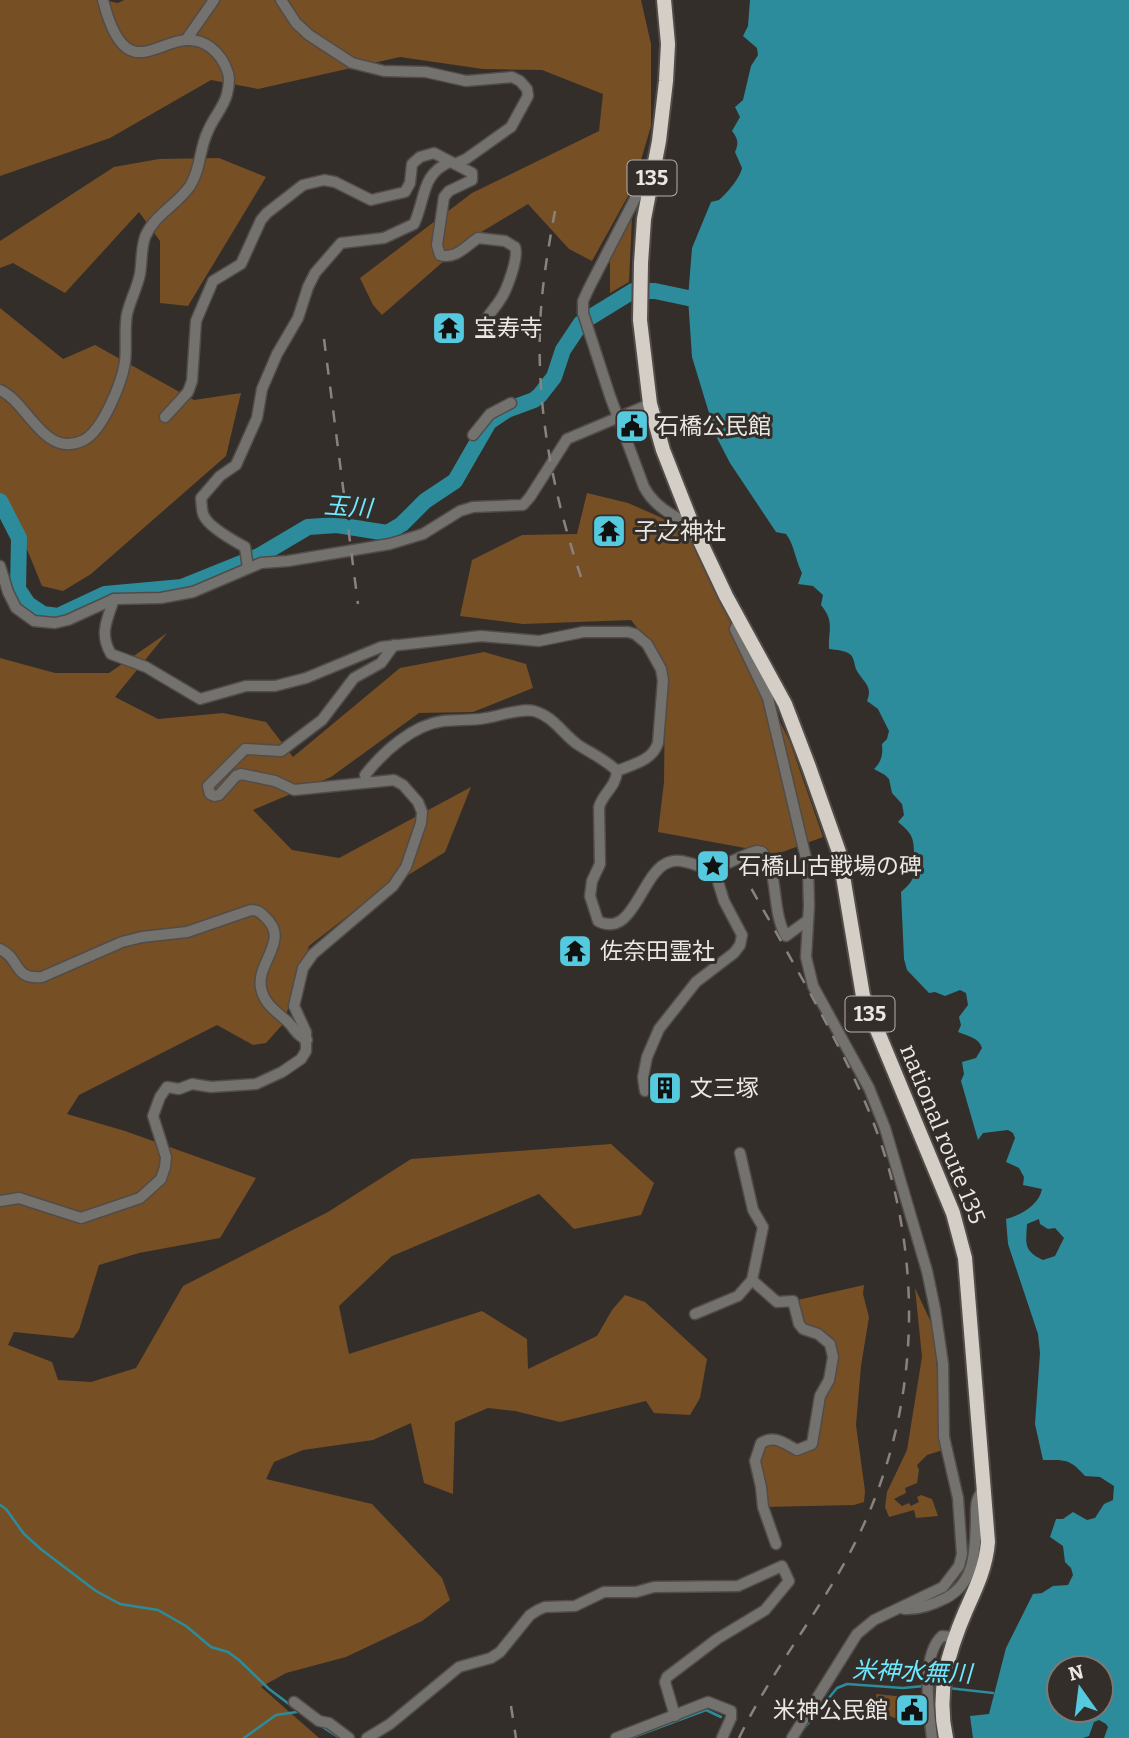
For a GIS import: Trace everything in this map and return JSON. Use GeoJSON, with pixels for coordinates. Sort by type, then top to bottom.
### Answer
{"type":"FeatureCollection","features":[{"type":"Feature","properties":{"kind":"highway","name":"national route 135"},"geometry":{"type":"LineString","coordinates":[[659,0],[668,44],[666,81],[662,125],[644,219],[640,276],[640,305],[649,399],[663,450],[692,524],[739,621],[785,704],[814,779],[839,852],[863,996],[959,1230],[968,1279],[988,1537],[985,1565],[953,1644],[942,1693],[946,1738]]}},
{"type":"Feature","properties":{"kind":"highway","name":"national route 135"},"geometry":{"type":"LineString","coordinates":[[659,0],[666,81]]}},
{"type":"Feature","properties":{"kind":"street"},"geometry":{"type":"LineString","coordinates":[[0,390],[16,400],[32,424],[57,441],[72,443],[84,440],[96,429],[123,372],[128,314],[140,273],[146,235],[155,220],[190,186],[196,174],[207,131],[227,94],[229,82],[223,62],[207,45],[186,40],[153,52],[132,51],[125,47],[113,32],[103,0]]}},
{"type":"Feature","properties":{"kind":"street"},"geometry":{"type":"LineString","coordinates":[[186,40],[214,0]]}},
{"type":"Feature","properties":{"kind":"street"},"geometry":{"type":"LineString","coordinates":[[248,568],[245,547],[206,520],[201,498],[220,476],[236,465],[257,418],[262,389],[298,318],[311,280],[341,243],[368,242],[384,238],[415,224],[430,176],[436,167],[466,159],[511,127],[528,96],[527,89],[512,76],[466,80],[426,72],[384,71],[352,63],[309,35],[296,23],[281,0]]}},
{"type":"Feature","properties":{"kind":"street"},"geometry":{"type":"LineString","coordinates":[[165,417],[188,392],[192,381],[196,321],[213,281],[241,264],[261,220],[267,213],[303,185],[311,182],[335,182],[371,200],[401,194],[408,188],[410,170],[415,160],[433,153],[472,173],[474,176],[470,182],[449,191],[444,197],[437,245],[440,255],[447,257],[482,238],[505,241],[515,247],[517,253],[500,300],[487,318]]}},
{"type":"Feature","properties":{"kind":"street"},"geometry":{"type":"LineString","coordinates":[[652,179],[640,189],[589,288],[583,300],[583,313],[618,418],[648,493],[673,517],[692,524]]}},
{"type":"Feature","properties":{"kind":"street"},"geometry":{"type":"LineString","coordinates":[[0,566],[11,601],[23,615],[34,621],[55,623],[68,620],[114,599],[161,598],[193,592],[261,563],[390,544],[423,534],[460,511],[473,507],[523,505],[567,439],[618,418],[649,399]]}},
{"type":"Feature","properties":{"kind":"street"},"geometry":{"type":"LineString","coordinates":[[474,435],[490,414],[511,403]]}},
{"type":"Feature","properties":{"kind":"street"},"geometry":{"type":"LineString","coordinates":[[114,599],[103,631],[104,641],[111,654],[146,667],[200,699],[246,686],[275,686],[306,678],[359,655],[394,645],[481,636],[539,641],[583,632],[635,634],[647,644],[661,669],[663,680],[658,743],[648,758],[617,771]]}},
{"type":"Feature","properties":{"kind":"street"},"geometry":{"type":"LineString","coordinates":[[739,621],[735,629],[768,698],[808,867],[805,945],[808,972],[869,1088],[890,1143],[932,1290],[944,1379],[944,1437],[958,1498],[962,1554],[959,1566],[943,1587],[874,1620],[857,1634],[792,1738]]}},
{"type":"Feature","properties":{"kind":"street"},"geometry":{"type":"LineString","coordinates":[[0,1201],[19,1198],[81,1218],[134,1202],[161,1179],[165,1167],[166,1157],[153,1116],[167,1087],[179,1089],[192,1084],[211,1087],[256,1084],[293,1066],[301,1059],[307,1040],[306,1032],[294,1006],[303,968],[313,954],[393,886],[406,867],[423,817],[418,802],[403,785],[394,780],[294,790],[275,782],[241,774],[219,795],[212,795],[208,790],[211,783],[240,753],[252,748],[281,751],[323,720],[354,678],[382,663],[394,645]]}},
{"type":"Feature","properties":{"kind":"street"},"geometry":{"type":"LineString","coordinates":[[366,781],[365,775],[371,767],[423,725],[475,720],[527,710],[548,717],[573,741],[609,763],[617,771]]}},
{"type":"Feature","properties":{"kind":"street"},"geometry":{"type":"LineString","coordinates":[[617,771],[614,786],[601,800],[599,807],[600,864],[590,896],[598,922],[605,925],[624,920],[657,870],[666,863],[690,862],[714,869],[752,852],[762,852],[769,860],[779,924],[786,936],[808,920]]}},
{"type":"Feature","properties":{"kind":"street"},"geometry":{"type":"LineString","coordinates":[[645,1091],[643,1077],[647,1056],[659,1029],[696,982],[734,953],[740,945],[741,935],[724,901],[714,869]]}},
{"type":"Feature","properties":{"kind":"street"},"geometry":{"type":"LineString","coordinates":[[0,949],[10,954],[20,973],[28,977],[42,978],[122,942],[187,932],[251,910],[259,911],[269,920],[276,934],[276,942],[260,977],[263,995],[267,1004],[289,1023],[302,1039],[307,1040]]}},
{"type":"Feature","properties":{"kind":"street"},"geometry":{"type":"LineString","coordinates":[[695,1314],[738,1296],[752,1280],[763,1227],[753,1210],[740,1153]]}},
{"type":"Feature","properties":{"kind":"street"},"geometry":{"type":"LineString","coordinates":[[752,1280],[777,1302],[793,1301],[799,1324],[830,1344],[833,1357],[829,1380],[820,1396],[812,1444],[797,1450],[784,1442],[766,1440],[757,1452],[755,1461],[763,1507],[776,1544]]}},
{"type":"Feature","properties":{"kind":"street"},"geometry":{"type":"LineString","coordinates":[[900,1609],[919,1609],[933,1604],[952,1594],[965,1580],[974,1561],[976,1503],[981,1493],[985,1493]]}},
{"type":"Feature","properties":{"kind":"street"},"geometry":{"type":"LineString","coordinates":[[367,1738],[390,1724],[459,1667],[491,1658],[500,1652],[530,1615],[545,1607],[575,1606],[604,1592],[636,1592],[654,1587],[727,1588],[751,1581],[782,1566],[789,1581],[765,1609],[718,1639],[667,1677],[665,1682],[675,1716]]}},
{"type":"Feature","properties":{"kind":"street"},"geometry":{"type":"LineString","coordinates":[[932,1738],[928,1679],[937,1640],[942,1636],[953,1644]]}},
{"type":"Feature","properties":{"kind":"street"},"geometry":{"type":"LineString","coordinates":[[293,1702],[349,1738]]}},
{"type":"Feature","properties":{"kind":"street"},"geometry":{"type":"LineString","coordinates":[[616,1738],[708,1702],[731,1712],[722,1738]]}},
{"type":"Feature","properties":{"kind":"shaded area"},"geometry":{"type":"Polygon","coordinates":[[[0,0],[103,0],[118,3],[124,0],[641,0],[651,44],[651,126],[633,187],[592,261],[569,249],[528,204],[468,240],[382,315],[373,305],[360,278],[472,193],[599,131],[603,94],[542,70],[483,69],[400,57],[258,89],[211,80],[110,138],[0,176],[0,0]]]}},
{"type":"Feature","properties":{"kind":"shaded area"},"geometry":{"type":"Polygon","coordinates":[[[219,158],[266,177],[188,306],[160,303],[160,241],[139,212],[65,293],[13,263],[0,268],[0,241],[114,167],[159,159],[219,158]]]}},
{"type":"Feature","properties":{"kind":"shaded area"},"geometry":{"type":"Polygon","coordinates":[[[632,217],[629,282],[610,293],[610,259],[632,217]]]}},
{"type":"Feature","properties":{"kind":"shaded area"},"geometry":{"type":"Polygon","coordinates":[[[0,308],[63,359],[95,345],[194,400],[241,393],[226,456],[91,574],[63,591],[42,586],[17,525],[4,505],[0,508],[0,308]]]}},
{"type":"Feature","properties":{"kind":"shaded area"},"geometry":{"type":"Polygon","coordinates":[[[587,493],[628,503],[660,517],[686,533],[701,551],[717,594],[790,742],[823,837],[777,854],[658,832],[664,782],[665,697],[649,643],[631,620],[523,624],[460,616],[472,560],[522,535],[577,534],[587,493]]]}},
{"type":"Feature","properties":{"kind":"shaded area"},"geometry":{"type":"Polygon","coordinates":[[[167,633],[115,697],[158,719],[223,713],[266,722],[293,757],[400,668],[484,652],[526,664],[533,688],[473,712],[419,713],[331,777],[253,810],[292,850],[339,858],[471,787],[445,852],[367,901],[309,946],[283,1024],[266,1043],[253,1045],[217,1025],[79,1095],[67,1114],[125,1131],[256,1178],[220,1238],[139,1253],[99,1265],[79,1330],[73,1338],[14,1332],[8,1345],[52,1362],[58,1380],[91,1382],[136,1368],[183,1286],[328,1212],[411,1159],[611,1144],[654,1183],[641,1215],[574,1229],[539,1194],[392,1256],[339,1306],[349,1354],[482,1311],[527,1339],[528,1369],[597,1336],[612,1310],[625,1295],[645,1302],[707,1359],[700,1398],[690,1415],[654,1413],[646,1401],[560,1422],[515,1411],[488,1408],[455,1422],[453,1494],[424,1483],[411,1423],[373,1440],[303,1450],[274,1462],[266,1479],[372,1504],[442,1578],[450,1600],[422,1621],[346,1657],[286,1673],[261,1687],[319,1738],[0,1738],[0,658],[55,673],[109,673],[167,633]]]}},
{"type":"Feature","properties":{"kind":"shaded area"},"geometry":{"type":"Polygon","coordinates":[[[864,1285],[863,1294],[869,1317],[856,1425],[865,1491],[864,1502],[854,1505],[763,1507],[757,1452],[766,1440],[790,1447],[812,1444],[815,1418],[829,1380],[830,1344],[803,1329],[793,1301],[864,1285]]]}},
{"type":"Feature","properties":{"kind":"shaded area"},"geometry":{"type":"Polygon","coordinates":[[[915,1288],[935,1331],[943,1450],[927,1455],[917,1465],[917,1483],[905,1488],[906,1493],[894,1499],[902,1506],[909,1503],[911,1506],[919,1502],[917,1497],[921,1495],[932,1499],[938,1516],[916,1518],[914,1510],[889,1517],[885,1507],[887,1492],[907,1450],[922,1357],[915,1288]]]}},
{"type":"Feature","properties":{"kind":"shaded area"},"geometry":{"type":"Polygon","coordinates":[[[876,1694],[905,1697],[908,1701],[900,1706],[902,1721],[878,1711],[876,1694]]]}},
{"type":"Feature","properties":{"kind":"water"},"geometry":{"type":"Polygon","coordinates":[[[750,0],[1129,0],[1129,1738],[1104,1738],[1108,1727],[1106,1724],[1115,1724],[1115,1654],[1045,1654],[1045,1724],[1093,1724],[1089,1736],[973,1738],[970,1716],[989,1714],[1006,1648],[1033,1594],[1042,1593],[1053,1586],[1068,1585],[1073,1575],[1065,1562],[1063,1546],[1050,1537],[1056,1519],[1063,1519],[1073,1512],[1087,1520],[1095,1518],[1104,1504],[1113,1500],[1114,1486],[1100,1477],[1085,1476],[1067,1462],[1043,1460],[1035,1424],[1040,1353],[1038,1334],[1008,1244],[1006,1219],[1028,1208],[1037,1200],[1042,1189],[1023,1185],[1024,1177],[1019,1168],[1006,1162],[1015,1138],[1013,1133],[1008,1130],[983,1133],[978,1140],[961,1081],[964,1074],[962,1062],[976,1058],[982,1048],[976,1040],[958,1032],[961,1025],[959,1017],[968,1005],[966,993],[960,990],[945,996],[929,993],[907,970],[904,959],[901,892],[913,876],[910,856],[914,852],[913,842],[898,822],[904,815],[902,804],[892,793],[889,779],[874,769],[880,760],[882,744],[889,731],[878,709],[867,701],[867,685],[857,671],[851,655],[829,649],[830,626],[821,605],[823,595],[813,586],[798,584],[802,573],[789,539],[786,534],[776,532],[730,463],[716,436],[692,357],[688,298],[692,248],[711,202],[719,200],[726,193],[742,168],[735,152],[737,141],[732,131],[740,117],[735,107],[743,100],[751,66],[758,55],[757,48],[743,36],[748,26],[750,0]],[[1039,1219],[1027,1224],[1026,1241],[1029,1250],[1043,1260],[1055,1256],[1064,1238],[1055,1228],[1048,1229],[1040,1224],[1039,1219]]]}},
{"type":"Feature","properties":{"kind":"waterway","name":"玉川"},"geometry":{"type":"LineString","coordinates":[[0,501],[19,538],[18,589],[28,604],[43,614],[58,616],[105,594],[182,587],[259,556],[308,527],[337,525],[387,533],[402,524],[425,501],[455,481],[489,422],[507,410],[540,395],[554,377],[563,350],[581,323],[633,291],[655,291],[688,298]]}},
{"type":"Feature","properties":{"kind":"waterway"},"geometry":{"type":"LineString","coordinates":[[0,1505],[24,1534],[96,1591],[120,1604],[158,1610],[186,1626],[211,1647],[228,1652],[239,1660],[269,1689],[309,1719]]}},
{"type":"Feature","properties":{"kind":"waterway","name":"米神水無川"},"geometry":{"type":"LineString","coordinates":[[806,1726],[837,1688],[847,1684],[903,1688],[924,1686]]}},
{"type":"Feature","properties":{"kind":"waterway","name":"米神水無川"},"geometry":{"type":"LineString","coordinates":[[948,1688],[993,1693]]}},
{"type":"Feature","properties":{"kind":"waterway","name":"米神水無川"},"geometry":{"type":"LineString","coordinates":[[631,1738],[706,1710],[721,1717]]}},
{"type":"Feature","properties":{"kind":"waterway","name":"米神水無川"},"geometry":{"type":"LineString","coordinates":[[244,1738],[276,1715],[297,1712]]}},
{"type":"Feature","properties":{"kind":"waterway","name":"米神水無川"},"geometry":{"type":"LineString","coordinates":[[318,1724],[340,1738]]}},
{"type":"Feature","properties":{"kind":"railway"},"geometry":{"type":"LineString","coordinates":[[555,211],[541,314],[541,392],[555,486],[581,577]]}},
{"type":"Feature","properties":{"kind":"railway"},"geometry":{"type":"LineString","coordinates":[[324,339],[358,604]]}},
{"type":"Feature","properties":{"kind":"railway"},"geometry":{"type":"LineString","coordinates":[[739,1738],[753,1710],[835,1579],[864,1524],[884,1472],[898,1418],[907,1364],[909,1308],[906,1253],[896,1199],[881,1145],[861,1093],[833,1036],[741,870]]}},
{"type":"Feature","properties":{"kind":"railway"},"geometry":{"type":"LineString","coordinates":[[511,1706],[516,1738]]}},
{"type":"Feature","properties":{"kind":"place","name":"宝寿寺"},"geometry":{"type":"Point","coordinates":[449,328]}},
{"type":"Feature","properties":{"kind":"place","name":"石橋公民館"},"geometry":{"type":"Point","coordinates":[632,426]}},
{"type":"Feature","properties":{"kind":"place","name":"子之神社"},"geometry":{"type":"Point","coordinates":[609,531]}},
{"type":"Feature","properties":{"kind":"place","name":"石橋山古戦場の碑"},"geometry":{"type":"Point","coordinates":[713,866]}},
{"type":"Feature","properties":{"kind":"place","name":"佐奈田霊社"},"geometry":{"type":"Point","coordinates":[575,951]}},
{"type":"Feature","properties":{"kind":"place","name":"文三塚"},"geometry":{"type":"Point","coordinates":[665,1088]}},
{"type":"Feature","properties":{"kind":"place","name":"米神公民館"},"geometry":{"type":"Point","coordinates":[912,1710]}}]}
